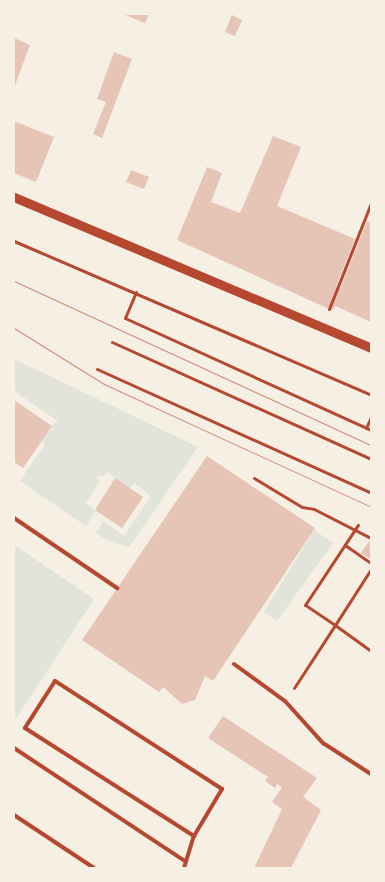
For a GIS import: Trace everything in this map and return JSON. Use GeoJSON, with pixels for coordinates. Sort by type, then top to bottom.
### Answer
{"type":"FeatureCollection","features":[{"type":"Feature","properties":{"kind":"street"},"geometry":{"type":"LineString","coordinates":[[14,197],[371,348]]}},
{"type":"Feature","properties":{"kind":"lane"},"geometry":{"type":"LineString","coordinates":[[14,518],[117,588]]}},
{"type":"Feature","properties":{"kind":"lane"},"geometry":{"type":"LineString","coordinates":[[234,664],[285,701],[323,743],[371,774]]}},
{"type":"Feature","properties":{"kind":"lane"},"geometry":{"type":"LineString","coordinates":[[184,868],[194,836],[222,789],[55,680],[25,728],[194,836]]}},
{"type":"Feature","properties":{"kind":"lane"},"geometry":{"type":"LineString","coordinates":[[14,748],[186,862]]}},
{"type":"Feature","properties":{"kind":"lane"},"geometry":{"type":"LineString","coordinates":[[14,815],[94,868]]}},
{"type":"Feature","properties":{"kind":"path"},"geometry":{"type":"LineString","coordinates":[[328,309],[371,203]]}},
{"type":"Feature","properties":{"kind":"path"},"geometry":{"type":"LineString","coordinates":[[14,241],[371,395]]}},
{"type":"Feature","properties":{"kind":"path"},"geometry":{"type":"LineString","coordinates":[[136,292],[125,318],[371,430]]}},
{"type":"Feature","properties":{"kind":"path"},"geometry":{"type":"LineString","coordinates":[[112,342],[371,459]]}},
{"type":"Feature","properties":{"kind":"path"},"geometry":{"type":"LineString","coordinates":[[97,369],[371,493]]}},
{"type":"Feature","properties":{"kind":"path"},"geometry":{"type":"LineString","coordinates":[[366,428],[371,418]]}},
{"type":"Feature","properties":{"kind":"path"},"geometry":{"type":"LineString","coordinates":[[254,478],[302,507],[314,509],[371,538]]}},
{"type":"Feature","properties":{"kind":"path"},"geometry":{"type":"LineString","coordinates":[[358,525],[305,604],[371,650]]}},
{"type":"Feature","properties":{"kind":"path"},"geometry":{"type":"LineString","coordinates":[[345,545],[371,563]]}},
{"type":"Feature","properties":{"kind":"path"},"geometry":{"type":"LineString","coordinates":[[285,701],[371,569]]}},
{"type":"Feature","properties":{"kind":"shaded area"},"geometry":{"type":"Polygon","coordinates":[[[14,359],[198,447],[129,547],[110,542],[96,533],[103,521],[124,536],[151,496],[134,483],[130,488],[107,472],[103,477],[99,475],[96,478],[100,481],[86,503],[96,511],[86,526],[20,481],[45,444],[42,441],[54,423],[59,422],[14,391],[14,359]]]}},
{"type":"Feature","properties":{"kind":"shaded area"},"geometry":{"type":"Polygon","coordinates":[[[314,530],[333,543],[277,621],[264,612],[314,530]]]}},
{"type":"Feature","properties":{"kind":"shaded area"},"geometry":{"type":"Polygon","coordinates":[[[14,545],[94,599],[14,722],[14,545]]]}},
{"type":"Feature","properties":{"kind":"building"},"geometry":{"type":"Polygon","coordinates":[[[123,14],[149,14],[145,23],[123,14]]]}},
{"type":"Feature","properties":{"kind":"building"},"geometry":{"type":"Polygon","coordinates":[[[232,15],[242,20],[235,36],[225,32],[232,15]]]}},
{"type":"Feature","properties":{"kind":"building"},"geometry":{"type":"Polygon","coordinates":[[[14,38],[30,45],[14,88],[14,38]]]}},
{"type":"Feature","properties":{"kind":"building"},"geometry":{"type":"Polygon","coordinates":[[[114,52],[132,59],[102,138],[93,134],[106,102],[97,99],[114,52]]]}},
{"type":"Feature","properties":{"kind":"building"},"geometry":{"type":"Polygon","coordinates":[[[14,121],[54,137],[36,182],[14,173],[14,121]]]}},
{"type":"Feature","properties":{"kind":"building"},"geometry":{"type":"Polygon","coordinates":[[[273,136],[301,147],[277,206],[355,239],[336,287],[340,289],[367,221],[371,223],[371,322],[335,306],[333,310],[329,309],[177,240],[207,167],[222,173],[211,202],[240,213],[273,136]]]}},
{"type":"Feature","properties":{"kind":"building"},"geometry":{"type":"Polygon","coordinates":[[[131,170],[149,177],[144,189],[126,182],[131,170]]]}},
{"type":"Feature","properties":{"kind":"building"},"geometry":{"type":"Polygon","coordinates":[[[14,400],[52,426],[23,468],[14,462],[14,400]]]}},
{"type":"Feature","properties":{"kind":"building"},"geometry":{"type":"Polygon","coordinates":[[[207,456],[315,528],[213,681],[205,676],[195,700],[182,704],[163,687],[159,692],[82,640],[207,456]]]}},
{"type":"Feature","properties":{"kind":"building"},"geometry":{"type":"Polygon","coordinates":[[[115,478],[143,497],[122,528],[95,510],[115,478]]]}},
{"type":"Feature","properties":{"kind":"building"},"geometry":{"type":"Polygon","coordinates":[[[369,541],[371,543],[371,560],[361,553],[369,541]]]}},
{"type":"Feature","properties":{"kind":"building"},"geometry":{"type":"Polygon","coordinates":[[[223,716],[317,778],[303,797],[321,810],[291,868],[254,868],[282,809],[272,802],[282,787],[277,784],[275,788],[265,781],[268,777],[208,738],[223,716]]]}},
{"type":"Feature","properties":{"kind":"tram line"},"geometry":{"type":"LineString","coordinates":[[14,281],[371,445]]}},
{"type":"Feature","properties":{"kind":"tram line"},"geometry":{"type":"LineString","coordinates":[[14,328],[104,384],[371,507]]}}]}
